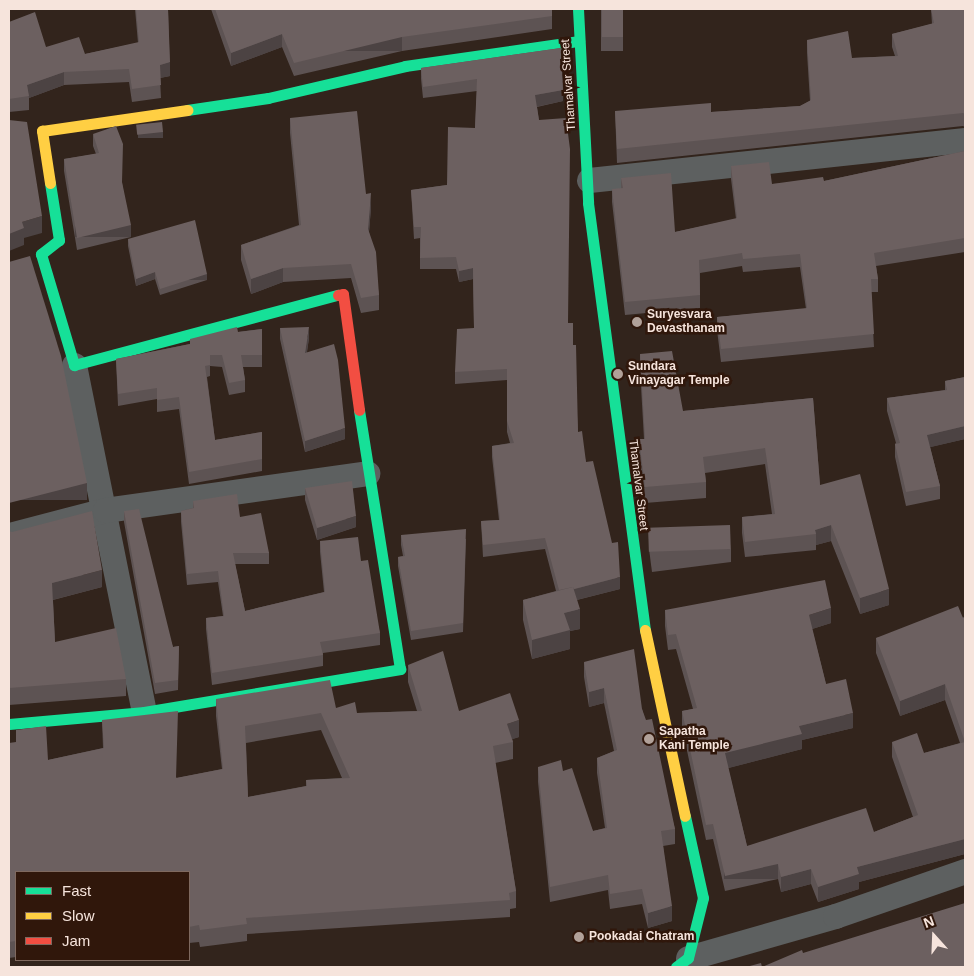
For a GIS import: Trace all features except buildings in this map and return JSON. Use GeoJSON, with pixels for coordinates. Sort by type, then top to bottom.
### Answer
{"type":"FeatureCollection","features":[{"type":"Feature","properties":{"kind":"street","name":"Thamalvar Street"},"geometry":{"type":"LineString","coordinates":[[578,9],[589,180],[588,203],[641,611],[703,898],[682,962]]}},
{"type":"Feature","properties":{"kind":"street"},"geometry":{"type":"LineString","coordinates":[[17,122],[42,131],[268,98],[406,66],[579,41]]}},
{"type":"Feature","properties":{"kind":"street"},"geometry":{"type":"LineString","coordinates":[[17,262],[41,254],[59,240],[42,131]]}},
{"type":"Feature","properties":{"kind":"street"},"geometry":{"type":"LineString","coordinates":[[589,180],[965,140]]}},
{"type":"Feature","properties":{"kind":"street"},"geometry":{"type":"LineString","coordinates":[[41,254],[74,365],[105,510],[144,712]]}},
{"type":"Feature","properties":{"kind":"street"},"geometry":{"type":"LineString","coordinates":[[9,724],[144,712],[400,670],[367,473],[343,294],[74,365]]}},
{"type":"Feature","properties":{"kind":"street"},"geometry":{"type":"LineString","coordinates":[[9,535],[105,510],[367,473]]}},
{"type":"Feature","properties":{"kind":"street"},"geometry":{"type":"LineString","coordinates":[[682,962],[835,916],[965,871]]}},
{"type":"Feature","properties":{"kind":"traffic: fast"},"geometry":{"type":"LineString","coordinates":[[578,9],[588,203],[645,630]]}},
{"type":"Feature","properties":{"kind":"traffic: fast"},"geometry":{"type":"LineString","coordinates":[[187,110],[268,98],[405,66],[579,41]]}},
{"type":"Feature","properties":{"kind":"traffic: fast"},"geometry":{"type":"LineString","coordinates":[[50,183],[59,240],[41,254],[74,365],[338,295]]}},
{"type":"Feature","properties":{"kind":"traffic: fast"},"geometry":{"type":"LineString","coordinates":[[9,724],[144,712],[400,669],[359,410]]}},
{"type":"Feature","properties":{"kind":"traffic: fast"},"geometry":{"type":"LineString","coordinates":[[676,967],[688,958],[703,898],[685,816]]}},
{"type":"Feature","properties":{"kind":"traffic: slow"},"geometry":{"type":"LineString","coordinates":[[50,183],[42,131],[187,110]]}},
{"type":"Feature","properties":{"kind":"traffic: slow"},"geometry":{"type":"LineString","coordinates":[[645,630],[685,816]]}},
{"type":"Feature","properties":{"kind":"traffic: jam"},"geometry":{"type":"LineString","coordinates":[[338,295],[343,294],[359,410]]}},
{"type":"Feature","properties":{"kind":"place","name":"Suryesvara Devasthanam"},"geometry":{"type":"Point","coordinates":[637,322]}},
{"type":"Feature","properties":{"kind":"place","name":"Sundara Vinayagar Temple"},"geometry":{"type":"Point","coordinates":[618,374]}},
{"type":"Feature","properties":{"kind":"place","name":"Sapatha Kani Temple"},"geometry":{"type":"Point","coordinates":[649,739]}},
{"type":"Feature","properties":{"kind":"place","name":"Pookadai Chatram"},"geometry":{"type":"Point","coordinates":[579,937]}}]}
